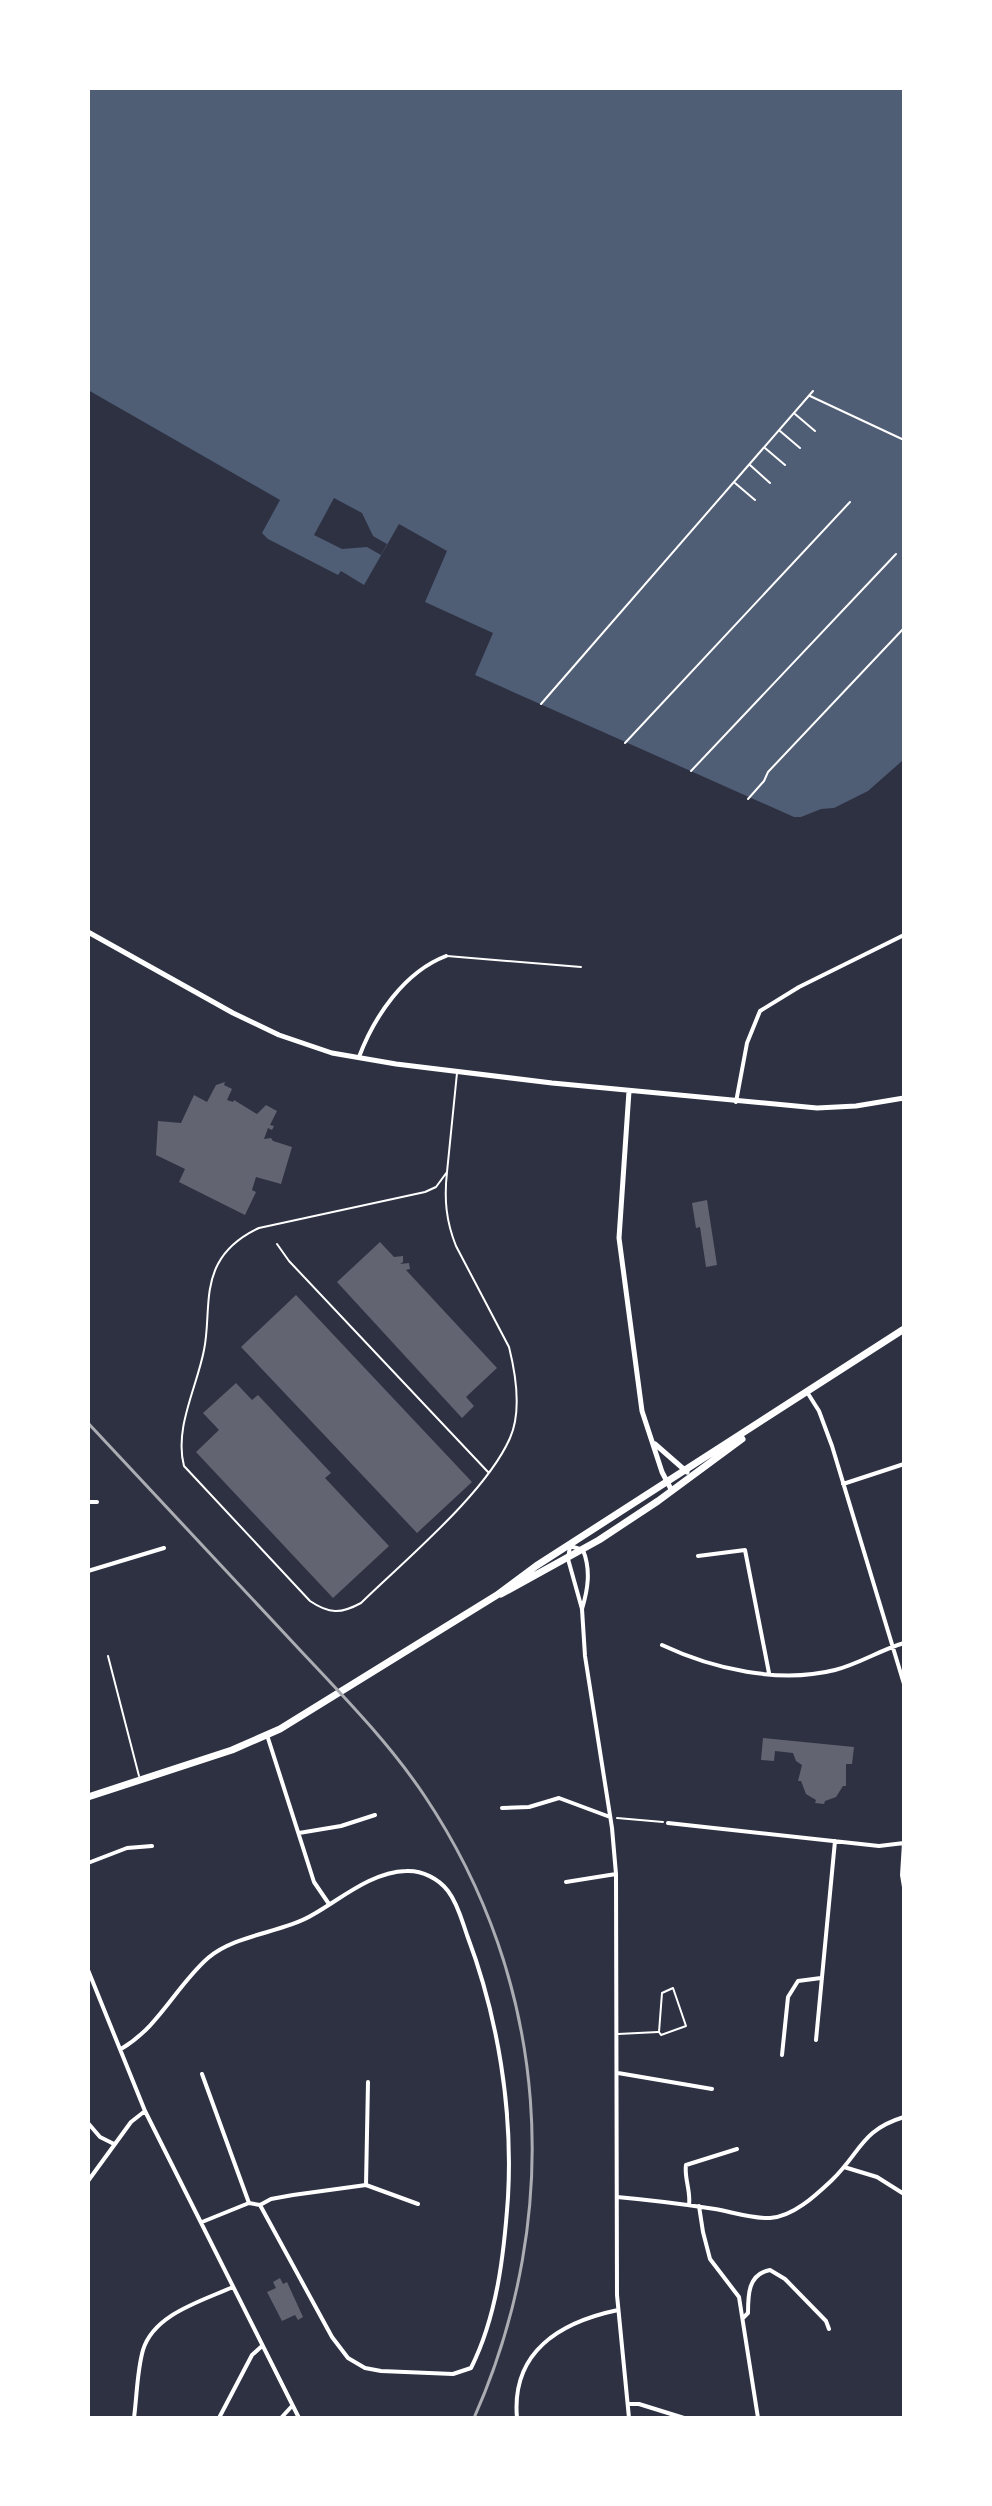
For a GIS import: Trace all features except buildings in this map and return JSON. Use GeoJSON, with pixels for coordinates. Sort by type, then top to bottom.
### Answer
{"type":"FeatureCollection","features":[{"type":"Feature","properties":{"kind":"main road"},"geometry":{"type":"LineString","coordinates":[[88,1797],[232,1750],[267,1735],[320,1705],[497,1595],[583,1550],[672,1491],[688,1474],[769,1417],[904,1329]]}},
{"type":"Feature","properties":{"kind":"main road"},"geometry":{"type":"LineString","coordinates":[[497,1595],[536,1566],[666,1482],[688,1474]]}},
{"type":"Feature","properties":{"kind":"street"},"geometry":{"type":"LineString","coordinates":[[88,932],[173,981],[279,1035],[358,1059],[629,1091],[817,1108],[856,1106],[904,1098]]}},
{"type":"Feature","properties":{"kind":"street"},"geometry":{"type":"LineString","coordinates":[[736,1102],[747,1043],[760,1011],[799,987],[904,935]]}},
{"type":"Feature","properties":{"kind":"street"},"geometry":{"type":"LineString","coordinates":[[358,1059],[375,1021],[401,988],[431,962],[446,956]]}},
{"type":"Feature","properties":{"kind":"street"},"geometry":{"type":"LineString","coordinates":[[629,1091],[619,1238],[639,1393],[666,1482],[672,1491]]}},
{"type":"Feature","properties":{"kind":"street"},"geometry":{"type":"LineString","coordinates":[[807,1392],[819,1411],[904,1684]]}},
{"type":"Feature","properties":{"kind":"street"},"geometry":{"type":"LineString","coordinates":[[654,1443],[688,1474]]}},
{"type":"Feature","properties":{"kind":"street"},"geometry":{"type":"LineString","coordinates":[[843,1484],[904,1464]]}},
{"type":"Feature","properties":{"kind":"street"},"geometry":{"type":"LineString","coordinates":[[88,1502],[97,1502]]}},
{"type":"Feature","properties":{"kind":"street"},"geometry":{"type":"LineString","coordinates":[[582,1609],[588,1576],[583,1550],[570,1546],[568,1559],[582,1609],[585,1656],[616,1874],[618,2310],[629,2418]]}},
{"type":"Feature","properties":{"kind":"street"},"geometry":{"type":"LineString","coordinates":[[88,1571],[164,1548]]}},
{"type":"Feature","properties":{"kind":"street"},"geometry":{"type":"LineString","coordinates":[[698,1556],[745,1550],[769,1673]]}},
{"type":"Feature","properties":{"kind":"street"},"geometry":{"type":"LineString","coordinates":[[662,1645],[711,1663],[769,1673],[806,1674],[836,1670],[904,1643]]}},
{"type":"Feature","properties":{"kind":"street"},"geometry":{"type":"LineString","coordinates":[[267,1735],[314,1882],[329,1904]]}},
{"type":"Feature","properties":{"kind":"street"},"geometry":{"type":"LineString","coordinates":[[502,1808],[529,1807],[559,1798],[610,1817]]}},
{"type":"Feature","properties":{"kind":"street"},"geometry":{"type":"LineString","coordinates":[[299,1833],[341,1826],[375,1815]]}},
{"type":"Feature","properties":{"kind":"street"},"geometry":{"type":"LineString","coordinates":[[668,1823],[879,1846],[904,1843],[904,1887]]}},
{"type":"Feature","properties":{"kind":"street"},"geometry":{"type":"LineString","coordinates":[[816,2040],[835,1841]]}},
{"type":"Feature","properties":{"kind":"street"},"geometry":{"type":"LineString","coordinates":[[88,1863],[127,1848],[152,1846]]}},
{"type":"Feature","properties":{"kind":"street"},"geometry":{"type":"LineString","coordinates":[[121,2049],[151,2026],[209,1957],[231,1945],[313,1915],[393,1872],[415,1871],[431,1876],[446,1888],[454,1900],[492,2018],[501,2069],[508,2182],[504,2242],[494,2303],[471,2368],[453,2374],[381,2371],[365,2368],[348,2358],[332,2337],[260,2205]]}},
{"type":"Feature","properties":{"kind":"street"},"geometry":{"type":"LineString","coordinates":[[566,1882],[616,1874]]}},
{"type":"Feature","properties":{"kind":"street"},"geometry":{"type":"LineString","coordinates":[[88,1971],[145,2111],[299,2418]]}},
{"type":"Feature","properties":{"kind":"street"},"geometry":{"type":"LineString","coordinates":[[782,2055],[790,1990],[798,1981],[821,1978]]}},
{"type":"Feature","properties":{"kind":"street"},"geometry":{"type":"LineString","coordinates":[[618,2073],[712,2089]]}},
{"type":"Feature","properties":{"kind":"street"},"geometry":{"type":"LineString","coordinates":[[202,2074],[249,2203]]}},
{"type":"Feature","properties":{"kind":"street"},"geometry":{"type":"LineString","coordinates":[[366,2185],[368,2082]]}},
{"type":"Feature","properties":{"kind":"street"},"geometry":{"type":"LineString","coordinates":[[88,2181],[131,2122],[145,2111]]}},
{"type":"Feature","properties":{"kind":"street"},"geometry":{"type":"LineString","coordinates":[[617,2197],[699,2206],[758,2217],[782,2215],[811,2199],[877,2128],[904,2117]]}},
{"type":"Feature","properties":{"kind":"street"},"geometry":{"type":"LineString","coordinates":[[88,2123],[100,2137],[114,2144]]}},
{"type":"Feature","properties":{"kind":"street"},"geometry":{"type":"LineString","coordinates":[[689,2205],[686,2165],[737,2149]]}},
{"type":"Feature","properties":{"kind":"street"},"geometry":{"type":"LineString","coordinates":[[844,2167],[877,2177],[904,2194]]}},
{"type":"Feature","properties":{"kind":"street"},"geometry":{"type":"LineString","coordinates":[[202,2222],[249,2203],[260,2205],[271,2199],[366,2185],[418,2204]]}},
{"type":"Feature","properties":{"kind":"street"},"geometry":{"type":"LineString","coordinates":[[699,2206],[710,2259],[739,2297],[758,2418]]}},
{"type":"Feature","properties":{"kind":"street"},"geometry":{"type":"LineString","coordinates":[[743,2318],[748,2313],[751,2285],[757,2276],[770,2270],[785,2279],[826,2321],[829,2329]]}},
{"type":"Feature","properties":{"kind":"street"},"geometry":{"type":"LineString","coordinates":[[134,2418],[142,2354],[152,2332],[168,2318],[233,2287]]}},
{"type":"Feature","properties":{"kind":"street"},"geometry":{"type":"LineString","coordinates":[[517,2418],[520,2385],[543,2342],[575,2322],[618,2310]]}},
{"type":"Feature","properties":{"kind":"street"},"geometry":{"type":"LineString","coordinates":[[219,2418],[252,2355],[262,2346]]}},
{"type":"Feature","properties":{"kind":"street"},"geometry":{"type":"LineString","coordinates":[[628,2404],[639,2404],[684,2418]]}},
{"type":"Feature","properties":{"kind":"street"},"geometry":{"type":"LineString","coordinates":[[281,2418],[292,2406]]}},
{"type":"Feature","properties":{"kind":"lane"},"geometry":{"type":"LineString","coordinates":[[446,956],[581,967]]}},
{"type":"Feature","properties":{"kind":"lane"},"geometry":{"type":"LineString","coordinates":[[447,1172],[436,1187],[425,1192],[259,1228],[235,1242],[218,1263],[210,1288],[205,1344],[183,1429],[180,1453],[184,1466],[310,1601],[332,1612],[349,1610],[361,1603],[459,1507],[488,1472],[511,1437],[516,1391],[509,1347],[449,1229],[445,1202],[457,1071]]}},
{"type":"Feature","properties":{"kind":"lane"},"geometry":{"type":"LineString","coordinates":[[277,1244],[289,1261],[488,1472]]}},
{"type":"Feature","properties":{"kind":"lane"},"geometry":{"type":"LineString","coordinates":[[108,1656],[141,1781]]}},
{"type":"Feature","properties":{"kind":"lane"},"geometry":{"type":"LineString","coordinates":[[618,2034],[659,2032],[661,2035],[686,2026],[673,1988],[662,1993],[659,2032]]}},
{"type":"Feature","properties":{"kind":"path"},"geometry":{"type":"LineString","coordinates":[[541,704],[813,391]]}},
{"type":"Feature","properties":{"kind":"path"},"geometry":{"type":"LineString","coordinates":[[809,396],[904,440]]}},
{"type":"Feature","properties":{"kind":"path"},"geometry":{"type":"LineString","coordinates":[[794,413],[815,431]]}},
{"type":"Feature","properties":{"kind":"path"},"geometry":{"type":"LineString","coordinates":[[779,430],[800,448]]}},
{"type":"Feature","properties":{"kind":"path"},"geometry":{"type":"LineString","coordinates":[[764,447],[785,465]]}},
{"type":"Feature","properties":{"kind":"path"},"geometry":{"type":"LineString","coordinates":[[749,464],[770,483]]}},
{"type":"Feature","properties":{"kind":"path"},"geometry":{"type":"LineString","coordinates":[[734,482],[755,500]]}},
{"type":"Feature","properties":{"kind":"path"},"geometry":{"type":"LineString","coordinates":[[625,743],[850,502]]}},
{"type":"Feature","properties":{"kind":"path"},"geometry":{"type":"LineString","coordinates":[[691,771],[896,554]]}},
{"type":"Feature","properties":{"kind":"path"},"geometry":{"type":"LineString","coordinates":[[748,799],[768,772],[904,628]]}},
{"type":"Feature","properties":{"kind":"path"},"geometry":{"type":"LineString","coordinates":[[610,1817],[668,1823]]}},
{"type":"Feature","properties":{"kind":"water"},"geometry":{"type":"Polygon","coordinates":[[[88,88],[904,88],[902,761],[868,791],[834,808],[794,817],[475,675],[493,633],[425,602],[447,551],[399,524],[364,585],[341,571],[338,575],[268,539],[262,533],[280,500],[88,390],[88,88]]]}},
{"type":"Feature","properties":{"kind":"pier"},"geometry":{"type":"Polygon","coordinates":[[[334,498],[362,513],[373,536],[387,544],[381,555],[367,547],[342,549],[314,535],[334,498]]]}},
{"type":"Feature","properties":{"kind":"railway"},"geometry":{"type":"LineString","coordinates":[[88,1423],[393,1753],[424,1795],[466,1867],[498,1943],[519,2021],[530,2100],[531,2180],[522,2261],[503,2340],[474,2418]]}}]}
